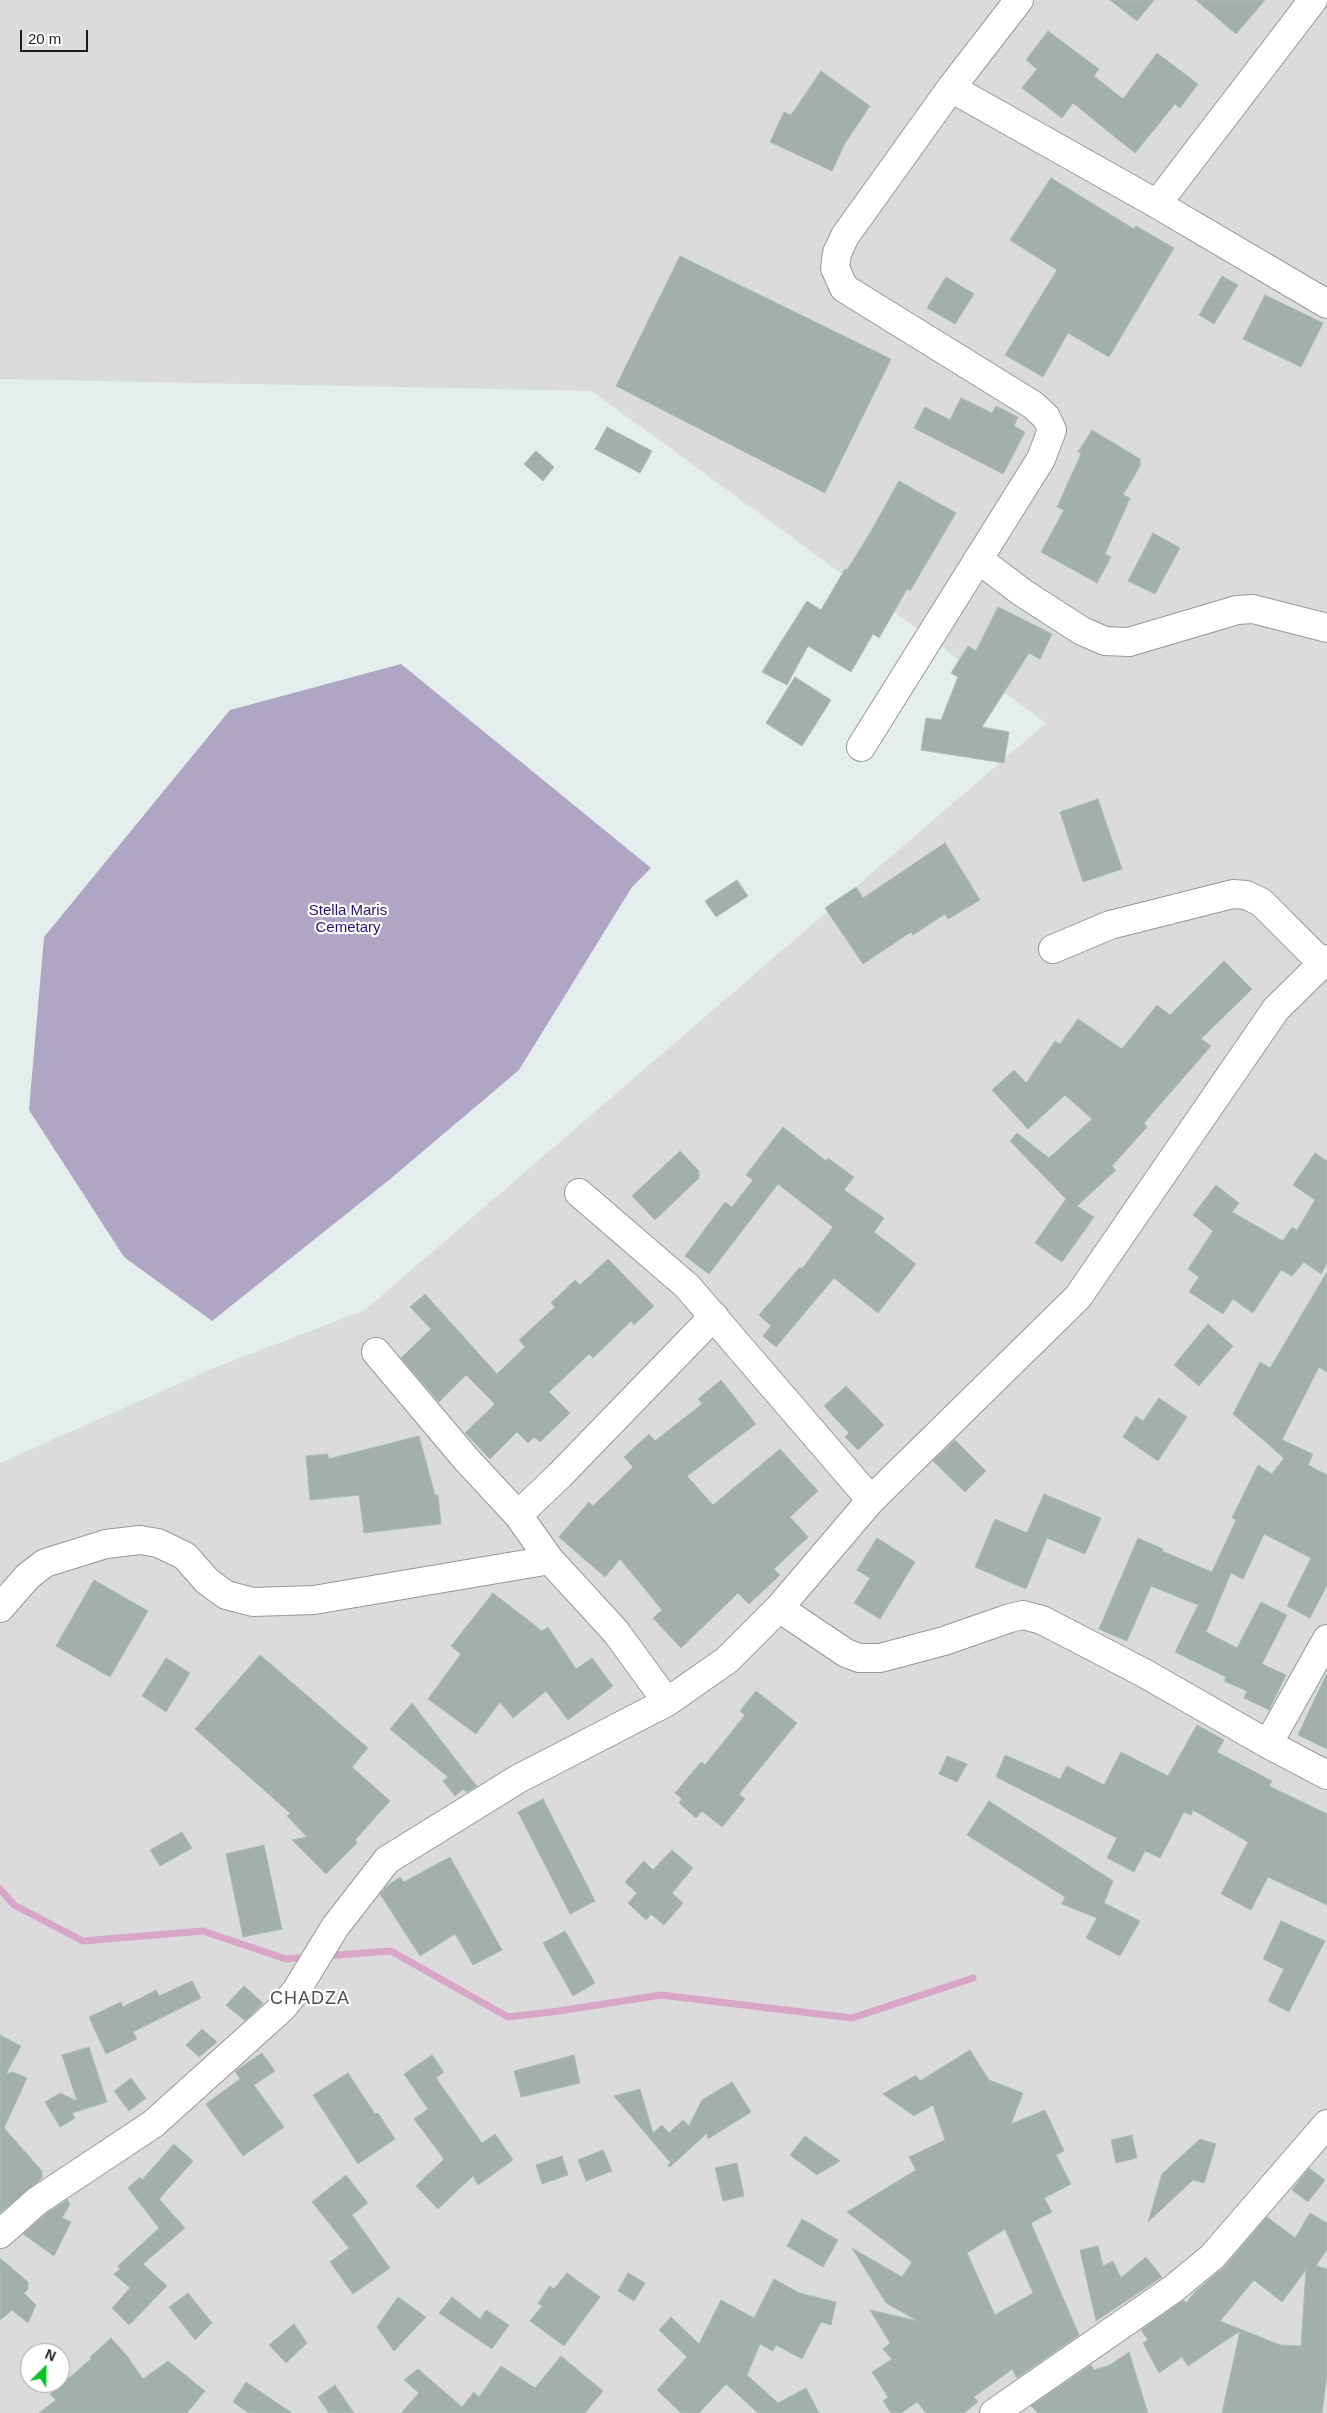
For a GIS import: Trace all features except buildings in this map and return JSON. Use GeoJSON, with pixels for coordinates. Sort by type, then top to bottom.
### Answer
{"type":"FeatureCollection","features":[{"type":"Feature","properties":{"kind":"street"},"geometry":{"type":"LineString","coordinates":[[861,747],[1041,459],[1052,430],[1046,417],[1033,405],[844,288],[835,268],[837,253],[845,236],[951,88],[1019,0]]}},
{"type":"Feature","properties":{"kind":"street"},"geometry":{"type":"LineString","coordinates":[[1157,204],[1313,0]]}},
{"type":"Feature","properties":{"kind":"street"},"geometry":{"type":"LineString","coordinates":[[951,88],[1157,204],[1327,304]]}},
{"type":"Feature","properties":{"kind":"street"},"geometry":{"type":"LineString","coordinates":[[978,560],[1023,593],[1082,632],[1105,641],[1129,642],[1237,610],[1253,609],[1327,628]]}},
{"type":"Feature","properties":{"kind":"street"},"geometry":{"type":"LineString","coordinates":[[0,2234],[37,2201],[153,2124],[282,2008],[379,1868],[397,1853],[518,1779],[667,1702],[727,1660],[779,1608],[872,1500],[1078,1297],[1265,1024],[1294,989],[1324,961],[1261,902],[1246,895],[1233,894],[1110,925],[1053,949]]}},
{"type":"Feature","properties":{"kind":"street"},"geometry":{"type":"LineString","coordinates":[[579,1193],[687,1286],[872,1500]]}},
{"type":"Feature","properties":{"kind":"street"},"geometry":{"type":"LineString","coordinates":[[518,1515],[560,1475],[714,1316]]}},
{"type":"Feature","properties":{"kind":"street"},"geometry":{"type":"LineString","coordinates":[[376,1352],[466,1459],[518,1515],[550,1560],[616,1632],[667,1702]]}},
{"type":"Feature","properties":{"kind":"street"},"geometry":{"type":"LineString","coordinates":[[0,1608],[28,1576],[45,1563],[106,1544],[140,1540],[158,1543],[184,1556],[207,1581],[226,1595],[253,1602],[314,1600],[550,1560]]}},
{"type":"Feature","properties":{"kind":"street"},"geometry":{"type":"LineString","coordinates":[[779,1608],[846,1654],[859,1658],[889,1655],[944,1641],[1023,1615],[1042,1620],[1144,1673],[1268,1744],[1327,1775]]}},
{"type":"Feature","properties":{"kind":"street"},"geometry":{"type":"LineString","coordinates":[[1268,1744],[1327,1639]]}},
{"type":"Feature","properties":{"kind":"street"},"geometry":{"type":"LineString","coordinates":[[994,2413],[1173,2289],[1212,2257],[1327,2124]]}},
{"type":"Feature","properties":{"kind":"shaded area"},"geometry":{"type":"Polygon","coordinates":[[[0,0],[1327,0],[1327,2413],[0,2413],[0,1463],[214,1368],[365,1310],[1046,723],[592,391],[0,379],[0,0]]]}},
{"type":"Feature","properties":{"kind":"green space","name":"Stella Maris Cemetary"},"geometry":{"type":"Polygon","coordinates":[[[401,664],[651,868],[632,887],[519,1070],[389,1180],[212,1321],[124,1257],[29,1110],[44,937],[230,710],[401,664]]]}},
{"type":"Feature","properties":{"kind":"waterway"},"geometry":{"type":"LineString","coordinates":[[0,1889],[14,1905],[83,1941],[203,1931],[286,1959],[309,1957]]}},
{"type":"Feature","properties":{"kind":"waterway"},"geometry":{"type":"LineString","coordinates":[[325,1956],[391,1951],[508,2017],[661,1995],[852,2018],[973,1978]]}},
{"type":"Feature","properties":{"kind":"district","name":"CHADZA"},"geometry":{"type":"Point","coordinates":[310,1999]}}]}
